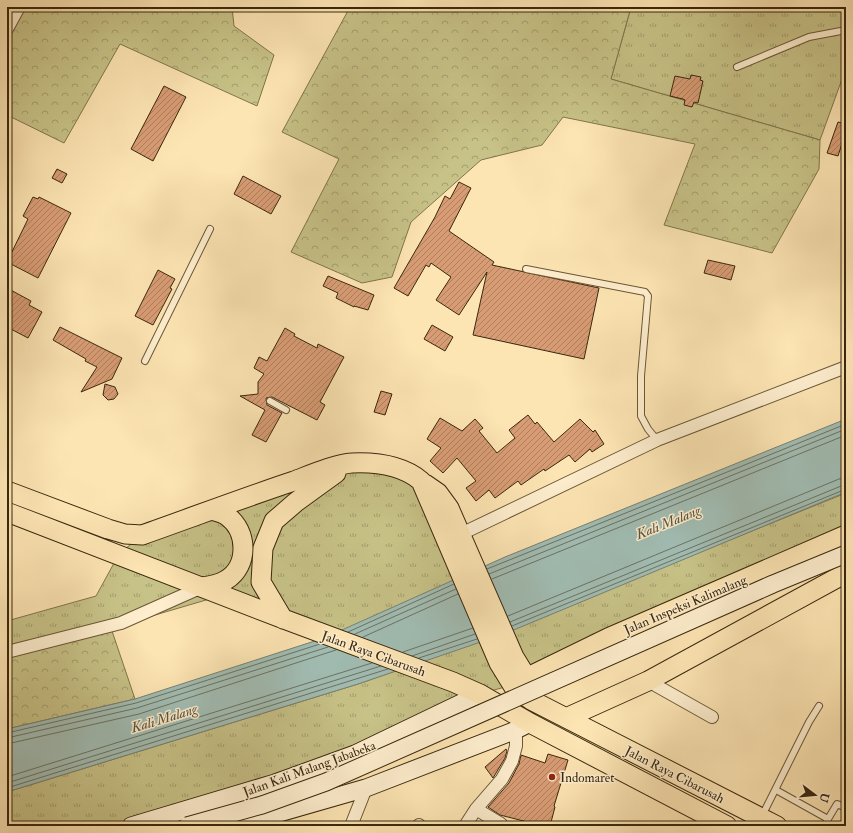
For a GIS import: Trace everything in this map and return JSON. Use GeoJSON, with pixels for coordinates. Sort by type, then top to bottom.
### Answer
{"type":"FeatureCollection","features":[{"type":"Feature","properties":{"kind":"main road","name":"Jalan Raya Cibarusah"},"geometry":{"type":"LineString","coordinates":[[7,491],[125,534],[142,535],[264,490],[351,464],[377,464],[400,469],[413,475],[444,500],[461,534],[464,562]]}},
{"type":"Feature","properties":{"kind":"main road"},"geometry":{"type":"LineString","coordinates":[[283,619],[261,582],[263,548],[274,521],[296,502],[351,464]]}},
{"type":"Feature","properties":{"kind":"main road","name":"Jalan Raya Cibarusah"},"geometry":{"type":"LineString","coordinates":[[421,481],[464,562],[507,660],[516,690],[532,700],[769,822]]}},
{"type":"Feature","properties":{"kind":"main road"},"geometry":{"type":"LineString","coordinates":[[202,587],[227,580],[238,569],[243,555],[243,540],[237,526],[226,515],[212,510]]}},
{"type":"Feature","properties":{"kind":"main road","name":"Jalan Raya Cibarusah"},"geometry":{"type":"LineString","coordinates":[[7,512],[283,619],[453,682],[480,694],[523,726],[727,826]]}},
{"type":"Feature","properties":{"kind":"main road","name":"Jalan Inspeksi Kalimalang"},"geometry":{"type":"LineString","coordinates":[[526,678],[608,638],[846,535]]}},
{"type":"Feature","properties":{"kind":"main road"},"geometry":{"type":"LineString","coordinates":[[187,826],[262,805],[326,782],[774,584],[846,554]]}},
{"type":"Feature","properties":{"kind":"main road"},"geometry":{"type":"LineString","coordinates":[[559,714],[648,681],[846,573]]}},
{"type":"Feature","properties":{"kind":"main road","name":"Jalan Raya Cibarusah"},"geometry":{"type":"LineString","coordinates":[[507,660],[526,678],[543,702],[559,714]]}},
{"type":"Feature","properties":{"kind":"main road","name":"Jalan Kali Malang Jababeka"},"geometry":{"type":"LineString","coordinates":[[131,826],[275,783],[355,754],[480,694]]}},
{"type":"Feature","properties":{"kind":"main road"},"geometry":{"type":"LineString","coordinates":[[234,826],[366,788],[523,726]]}},
{"type":"Feature","properties":{"kind":"main road"},"geometry":{"type":"LineString","coordinates":[[355,754],[366,788]]}},
{"type":"Feature","properties":{"kind":"street"},"geometry":{"type":"LineString","coordinates":[[7,29],[19,7]]}},
{"type":"Feature","properties":{"kind":"street"},"geometry":{"type":"LineString","coordinates":[[461,534],[657,440],[846,367]]}},
{"type":"Feature","properties":{"kind":"street"},"geometry":{"type":"LineString","coordinates":[[7,652],[121,622],[202,587]]}},
{"type":"Feature","properties":{"kind":"street"},"geometry":{"type":"LineString","coordinates":[[648,681],[712,717]]}},
{"type":"Feature","properties":{"kind":"street"},"geometry":{"type":"LineString","coordinates":[[465,826],[476,809],[502,779],[512,761],[523,726]]}},
{"type":"Feature","properties":{"kind":"street"},"geometry":{"type":"LineString","coordinates":[[351,826],[366,788]]}},
{"type":"Feature","properties":{"kind":"street"},"geometry":{"type":"LineString","coordinates":[[476,809],[501,824]]}},
{"type":"Feature","properties":{"kind":"lane"},"geometry":{"type":"LineString","coordinates":[[737,66],[809,37],[846,30]]}},
{"type":"Feature","properties":{"kind":"lane"},"geometry":{"type":"LineString","coordinates":[[145,360],[210,229]]}},
{"type":"Feature","properties":{"kind":"lane"},"geometry":{"type":"LineString","coordinates":[[526,269],[645,292],[648,296],[641,376],[641,416],[648,429],[657,440]]}},
{"type":"Feature","properties":{"kind":"lane"},"geometry":{"type":"LineString","coordinates":[[270,401],[286,410]]}},
{"type":"Feature","properties":{"kind":"lane"},"geometry":{"type":"LineString","coordinates":[[769,822],[776,790],[809,722],[819,706]]}},
{"type":"Feature","properties":{"kind":"lane"},"geometry":{"type":"LineString","coordinates":[[776,790],[828,819]]}},
{"type":"Feature","properties":{"kind":"lane"},"geometry":{"type":"LineString","coordinates":[[825,826],[837,804],[846,808]]}},
{"type":"Feature","properties":{"kind":"green space"},"geometry":{"type":"Polygon","coordinates":[[[17,7],[232,7],[234,26],[274,55],[257,106],[120,44],[64,143],[7,115],[7,25],[17,7]]]}},
{"type":"Feature","properties":{"kind":"green space"},"geometry":{"type":"Polygon","coordinates":[[[350,7],[631,7],[611,79],[820,140],[819,169],[772,253],[664,225],[695,144],[563,117],[542,145],[481,160],[411,222],[392,277],[362,283],[291,252],[339,159],[282,132],[350,7]]]}},
{"type":"Feature","properties":{"kind":"green space"},"geometry":{"type":"Polygon","coordinates":[[[631,7],[846,7],[846,68],[820,140],[611,79],[631,7]]]}},
{"type":"Feature","properties":{"kind":"green space"},"geometry":{"type":"Polygon","coordinates":[[[329,470],[413,475],[504,631],[846,493],[846,536],[512,685],[480,694],[355,754],[131,826],[7,826],[7,792],[358,684],[407,667],[223,595],[111,628],[7,652],[7,621],[96,596],[119,554],[142,535],[329,470]]]}},
{"type":"Feature","properties":{"kind":"green space"},"geometry":{"type":"Polygon","coordinates":[[[111,628],[135,699],[7,729],[7,652],[111,628]]]}},
{"type":"Feature","properties":{"kind":"water","name":"Kali Malang"},"geometry":{"type":"Polygon","coordinates":[[[846,419],[846,492],[504,634],[358,684],[7,792],[7,729],[135,699],[324,638],[505,557],[846,419]]]}},
{"type":"Feature","properties":{"kind":"building"},"geometry":{"type":"Polygon","coordinates":[[[691,75],[701,77],[700,80],[703,81],[698,103],[694,102],[692,107],[684,105],[685,100],[683,99],[670,96],[675,76],[690,79],[691,75]]]}},
{"type":"Feature","properties":{"kind":"building"},"geometry":{"type":"Polygon","coordinates":[[[164,86],[186,97],[153,161],[131,149],[164,86]]]}},
{"type":"Feature","properties":{"kind":"building"},"geometry":{"type":"Polygon","coordinates":[[[838,122],[846,124],[846,131],[838,156],[827,153],[838,122]]]}},
{"type":"Feature","properties":{"kind":"building"},"geometry":{"type":"Polygon","coordinates":[[[57,169],[67,174],[62,183],[52,178],[57,169]]]}},
{"type":"Feature","properties":{"kind":"building"},"geometry":{"type":"Polygon","coordinates":[[[243,176],[281,196],[271,214],[234,194],[243,176]]]}},
{"type":"Feature","properties":{"kind":"building"},"geometry":{"type":"Polygon","coordinates":[[[459,182],[471,188],[449,231],[494,262],[492,265],[599,288],[584,359],[473,335],[487,272],[459,315],[436,300],[451,277],[431,263],[429,267],[426,265],[408,296],[394,288],[435,217],[445,196],[450,199],[459,182]]]}},
{"type":"Feature","properties":{"kind":"building"},"geometry":{"type":"Polygon","coordinates":[[[33,197],[38,199],[39,197],[71,213],[38,278],[7,262],[28,219],[23,216],[33,197]]]}},
{"type":"Feature","properties":{"kind":"building"},"geometry":{"type":"Polygon","coordinates":[[[708,260],[735,266],[731,280],[704,273],[708,260]]]}},
{"type":"Feature","properties":{"kind":"building"},"geometry":{"type":"Polygon","coordinates":[[[158,270],[175,279],[170,288],[172,289],[153,325],[135,316],[158,270]]]}},
{"type":"Feature","properties":{"kind":"building"},"geometry":{"type":"Polygon","coordinates":[[[328,276],[374,295],[368,310],[354,307],[336,298],[338,293],[323,286],[328,276]]]}},
{"type":"Feature","properties":{"kind":"building"},"geometry":{"type":"Polygon","coordinates":[[[7,288],[31,301],[29,305],[42,312],[28,338],[7,327],[7,288]]]}},
{"type":"Feature","properties":{"kind":"building"},"geometry":{"type":"Polygon","coordinates":[[[432,325],[453,337],[445,351],[424,339],[432,325]]]}},
{"type":"Feature","properties":{"kind":"building"},"geometry":{"type":"Polygon","coordinates":[[[60,327],[122,358],[112,379],[81,392],[97,367],[53,340],[60,327]]]}},
{"type":"Feature","properties":{"kind":"building"},"geometry":{"type":"Polygon","coordinates":[[[285,328],[295,334],[294,336],[317,348],[318,344],[344,357],[320,402],[325,405],[317,420],[272,397],[266,398],[267,405],[282,413],[266,442],[252,435],[265,410],[240,396],[258,394],[258,382],[264,374],[254,368],[259,357],[267,361],[285,328]]]}},
{"type":"Feature","properties":{"kind":"building"},"geometry":{"type":"Polygon","coordinates":[[[105,384],[115,387],[118,394],[114,399],[108,400],[103,395],[105,384]]]}},
{"type":"Feature","properties":{"kind":"building"},"geometry":{"type":"Polygon","coordinates":[[[381,391],[392,394],[385,415],[374,412],[381,391]]]}},
{"type":"Feature","properties":{"kind":"building"},"geometry":{"type":"Polygon","coordinates":[[[528,415],[535,424],[537,422],[554,442],[580,419],[593,432],[595,430],[604,444],[592,452],[590,449],[575,462],[569,455],[545,471],[544,469],[521,485],[518,481],[495,498],[489,490],[476,501],[466,488],[476,481],[457,458],[443,473],[430,461],[441,448],[427,439],[440,418],[462,431],[475,419],[483,428],[479,431],[497,453],[515,438],[509,430],[528,415]]]}},
{"type":"Feature","properties":{"kind":"building"},"geometry":{"type":"Polygon","coordinates":[[[506,749],[507,751],[505,758],[493,778],[485,767],[506,749]]]}},
{"type":"Feature","properties":{"kind":"building"},"geometry":{"type":"Polygon","coordinates":[[[548,754],[568,760],[554,806],[550,826],[543,826],[500,815],[488,807],[509,783],[519,764],[521,755],[545,763],[548,754]]]}},
{"type":"Feature","properties":{"kind":"place","name":"Indomaret"},"geometry":{"type":"Point","coordinates":[552,777]}}]}
